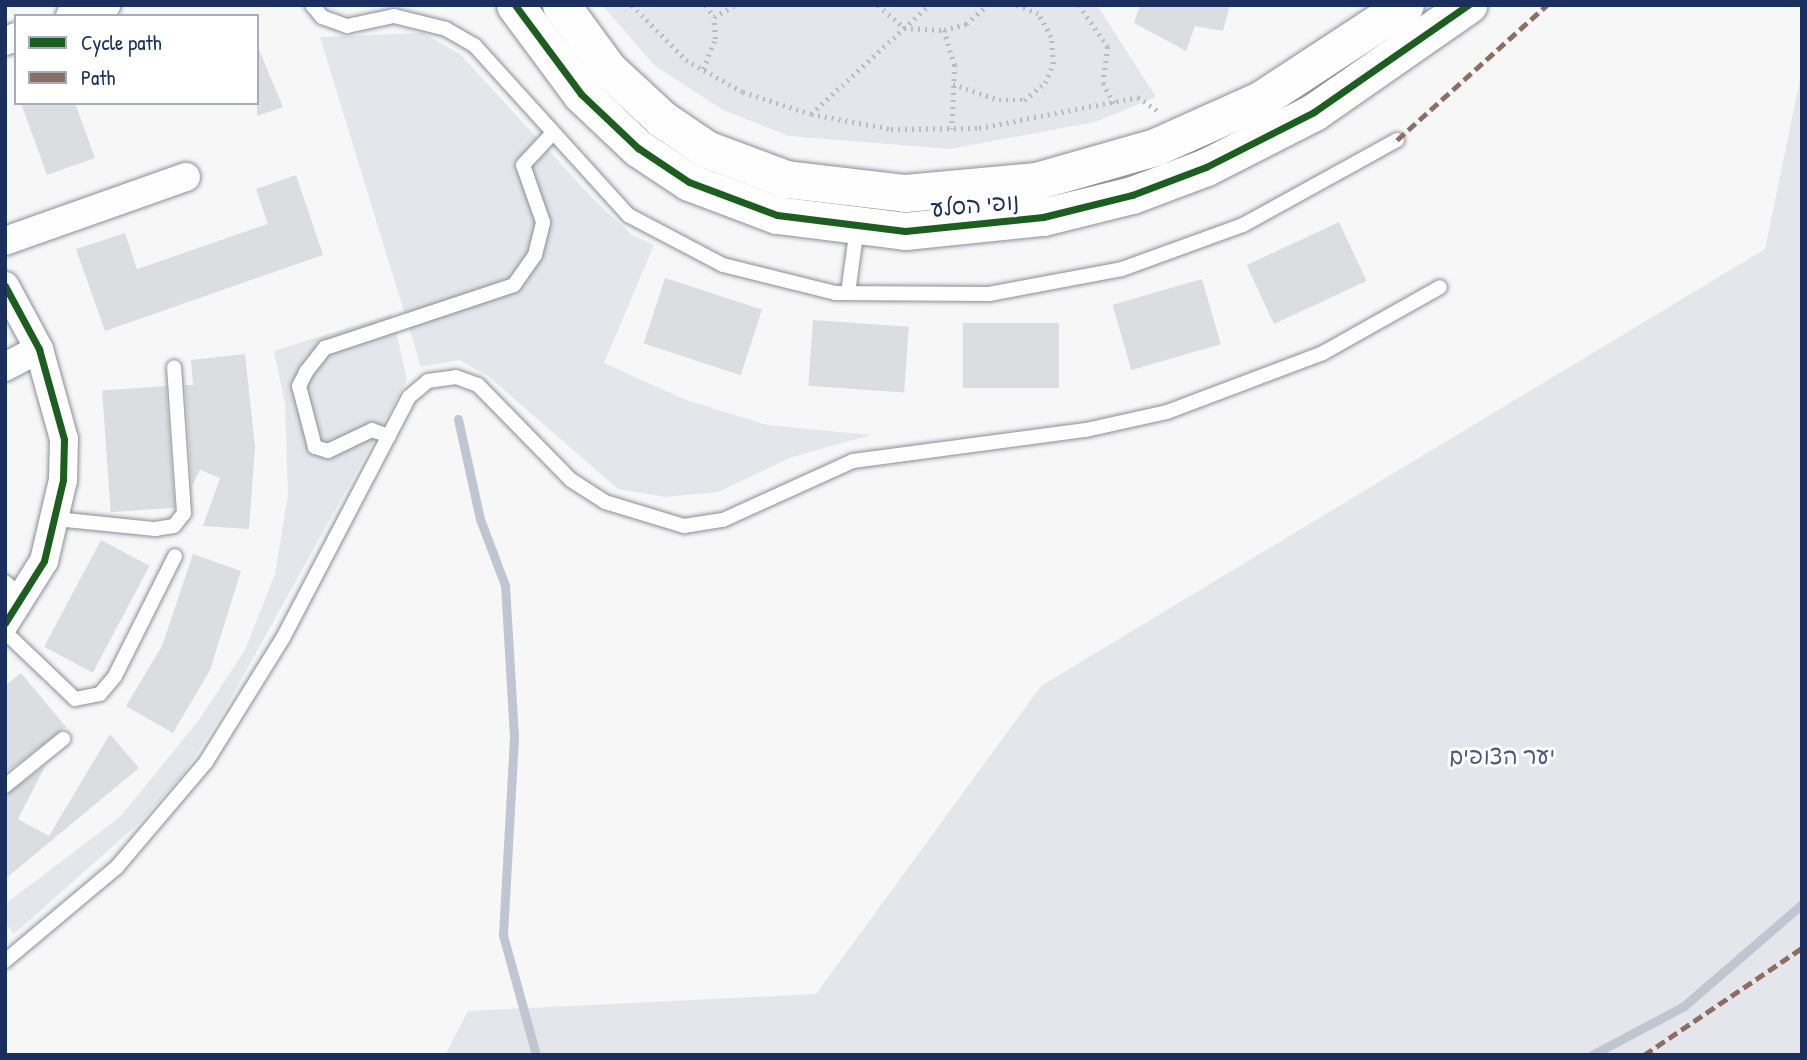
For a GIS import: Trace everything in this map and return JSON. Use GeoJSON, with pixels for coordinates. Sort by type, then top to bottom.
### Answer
{"type":"FeatureCollection","features":[{"type":"Feature","properties":{"kind":"street"},"geometry":{"type":"LineString","coordinates":[[77,14],[106,5]]}},
{"type":"Feature","properties":{"kind":"street","name":"נופי הסלע"},"geometry":{"type":"LineString","coordinates":[[515,5],[581,94],[662,166],[744,205],[857,227],[905,231],[1005,224],[1132,195],[1230,156],[1314,112],[1468,5]]}},
{"type":"Feature","properties":{"kind":"street","name":"נופי הסלע"},"geometry":{"type":"LineString","coordinates":[[561,5],[608,69],[683,135],[756,169],[812,184],[905,193],[1000,186],[1107,163],[1191,133],[1295,80],[1405,5]]}},
{"type":"Feature","properties":{"kind":"street"},"geometry":{"type":"LineString","coordinates":[[5,242],[186,177]]}},
{"type":"Feature","properties":{"kind":"street"},"geometry":{"type":"LineString","coordinates":[[5,286],[39,349],[64,439],[56,519],[15,590],[5,623]]}},
{"type":"Feature","properties":{"kind":"street"},"geometry":{"type":"LineString","coordinates":[[5,368],[39,349]]}},
{"type":"Feature","properties":{"kind":"lane"},"geometry":{"type":"LineString","coordinates":[[313,5],[322,17],[347,26],[394,16],[446,29],[475,46],[551,135],[628,215],[681,245],[783,283],[848,293],[989,294],[1122,270],[1243,225],[1397,140]]}},
{"type":"Feature","properties":{"kind":"lane"},"geometry":{"type":"LineString","coordinates":[[389,436],[372,430],[328,452],[315,447],[299,386],[306,372],[325,348],[514,285],[535,255],[543,222],[523,165],[551,135]]}},
{"type":"Feature","properties":{"kind":"lane"},"geometry":{"type":"LineString","coordinates":[[848,293],[857,227]]}},
{"type":"Feature","properties":{"kind":"lane"},"geometry":{"type":"LineString","coordinates":[[5,961],[117,867],[206,762],[283,638],[409,397],[428,382],[456,377],[478,385],[571,480],[605,502],[643,517],[697,524],[723,520],[853,461],[1086,430],[1167,412],[1323,353],[1440,287]]}},
{"type":"Feature","properties":{"kind":"lane"},"geometry":{"type":"LineString","coordinates":[[56,519],[155,529],[174,526],[184,513],[174,367]]}},
{"type":"Feature","properties":{"kind":"lane"},"geometry":{"type":"LineString","coordinates":[[5,632],[75,699],[100,694],[115,676],[175,556]]}},
{"type":"Feature","properties":{"kind":"lane"},"geometry":{"type":"LineString","coordinates":[[5,786],[63,739]]}},
{"type":"Feature","properties":{"kind":"path"},"geometry":{"type":"LineString","coordinates":[[632,5],[703,69],[743,92],[811,114],[891,130],[952,129],[1138,97],[1191,133]]}},
{"type":"Feature","properties":{"kind":"path"},"geometry":{"type":"LineString","coordinates":[[703,69],[715,39],[714,17],[706,5]]}},
{"type":"Feature","properties":{"kind":"path"},"geometry":{"type":"LineString","coordinates":[[714,17],[736,5]]}},
{"type":"Feature","properties":{"kind":"path"},"geometry":{"type":"LineString","coordinates":[[878,5],[904,28],[944,30],[966,24],[988,5]]}},
{"type":"Feature","properties":{"kind":"path"},"geometry":{"type":"LineString","coordinates":[[811,114],[929,5]]}},
{"type":"Feature","properties":{"kind":"path"},"geometry":{"type":"LineString","coordinates":[[953,84],[999,100],[1024,100],[1045,83],[1053,64],[1051,37],[1038,14],[1016,5]]}},
{"type":"Feature","properties":{"kind":"path"},"geometry":{"type":"LineString","coordinates":[[1038,14],[1040,5]]}},
{"type":"Feature","properties":{"kind":"path"},"geometry":{"type":"LineString","coordinates":[[1079,5],[1108,47],[1103,83],[1114,103]]}},
{"type":"Feature","properties":{"kind":"path"},"geometry":{"type":"LineString","coordinates":[[944,30],[955,65],[952,129]]}},
{"type":"Feature","properties":{"kind":"green space"},"geometry":{"type":"Polygon","coordinates":[[[602,5],[1097,5],[1156,97],[1095,122],[950,149],[789,136],[723,110],[655,66],[602,5]]]}},
{"type":"Feature","properties":{"kind":"green space"},"geometry":{"type":"Polygon","coordinates":[[[423,33],[460,54],[597,203],[632,235],[654,245],[604,363],[686,400],[767,425],[871,435],[792,457],[718,492],[665,497],[618,489],[488,376],[459,360],[421,367],[320,37],[423,33]]]}},
{"type":"Feature","properties":{"kind":"green space","name":"יער הצופים"},"geometry":{"type":"Polygon","coordinates":[[[1802,70],[1802,1055],[445,1055],[468,1011],[816,994],[1041,686],[1765,249],[1802,70]]]}},
{"type":"Feature","properties":{"kind":"green space"},"geometry":{"type":"Polygon","coordinates":[[[392,314],[407,380],[224,711],[184,773],[140,822],[14,934],[5,922],[5,904],[120,817],[199,720],[245,650],[275,574],[288,495],[285,404],[274,351],[392,314]]]}},
{"type":"Feature","properties":{"kind":"building"},"geometry":{"type":"Polygon","coordinates":[[[1140,5],[1230,5],[1223,31],[1195,26],[1186,51],[1134,23],[1140,5]]]}},
{"type":"Feature","properties":{"kind":"building"},"geometry":{"type":"Polygon","coordinates":[[[259,50],[283,107],[257,116],[259,105],[259,50]]]}},
{"type":"Feature","properties":{"kind":"building"},"geometry":{"type":"Polygon","coordinates":[[[22,105],[76,105],[95,158],[47,175],[22,105]]]}},
{"type":"Feature","properties":{"kind":"building"},"geometry":{"type":"Polygon","coordinates":[[[296,175],[323,255],[105,331],[76,249],[125,233],[137,269],[268,224],[256,189],[296,175]]]}},
{"type":"Feature","properties":{"kind":"building"},"geometry":{"type":"Polygon","coordinates":[[[1339,222],[1366,281],[1274,324],[1247,265],[1339,222]]]}},
{"type":"Feature","properties":{"kind":"building"},"geometry":{"type":"Polygon","coordinates":[[[665,278],[762,310],[741,375],[644,344],[665,278]]]}},
{"type":"Feature","properties":{"kind":"building"},"geometry":{"type":"Polygon","coordinates":[[[1202,279],[1221,344],[1131,370],[1113,305],[1202,279]]]}},
{"type":"Feature","properties":{"kind":"building"},"geometry":{"type":"Polygon","coordinates":[[[813,320],[909,327],[904,393],[808,386],[813,320]]]}},
{"type":"Feature","properties":{"kind":"building"},"geometry":{"type":"Polygon","coordinates":[[[963,323],[1059,323],[1059,388],[963,388],[963,323]]]}},
{"type":"Feature","properties":{"kind":"building"},"geometry":{"type":"Polygon","coordinates":[[[245,354],[255,447],[249,529],[203,526],[220,478],[200,470],[192,486],[185,385],[193,385],[191,360],[245,354]]]}},
{"type":"Feature","properties":{"kind":"building"},"geometry":{"type":"Polygon","coordinates":[[[166,386],[175,508],[111,512],[102,390],[166,386]]]}},
{"type":"Feature","properties":{"kind":"building"},"geometry":{"type":"Polygon","coordinates":[[[101,540],[150,566],[93,673],[44,647],[101,540]]]}},
{"type":"Feature","properties":{"kind":"building"},"geometry":{"type":"Polygon","coordinates":[[[193,554],[241,571],[210,670],[173,733],[126,706],[162,646],[193,554]]]}},
{"type":"Feature","properties":{"kind":"building"},"geometry":{"type":"Polygon","coordinates":[[[21,673],[66,727],[5,773],[5,686],[21,673]]]}},
{"type":"Feature","properties":{"kind":"building"},"geometry":{"type":"Polygon","coordinates":[[[110,734],[139,768],[5,879],[5,795],[45,766],[18,819],[49,836],[110,734]]]}},
{"type":"Feature","properties":{"kind":"waterway"},"geometry":{"type":"LineString","coordinates":[[458,419],[480,519],[505,585],[514,738],[503,935],[536,1055]]}},
{"type":"Feature","properties":{"kind":"waterway"},"geometry":{"type":"LineString","coordinates":[[1592,1055],[1684,1006],[1802,904]]}},
{"type":"Feature","properties":{"kind":"marked path"},"geometry":{"type":"LineString","coordinates":[[1397,140],[1547,5]]}},
{"type":"Feature","properties":{"kind":"marked path"},"geometry":{"type":"LineString","coordinates":[[1644,1055],[1802,948]]}},
{"type":"Feature","properties":{"kind":"cycle path"},"geometry":{"type":"LineString","coordinates":[[515,5],[581,94],[638,148],[689,182],[777,215],[905,231],[1043,217],[1132,195],[1206,167],[1314,112],[1468,5]]}},
{"type":"Feature","properties":{"kind":"cycle path"},"geometry":{"type":"LineString","coordinates":[[5,286],[39,349],[64,439],[63,480],[44,561],[5,623]]}}]}
